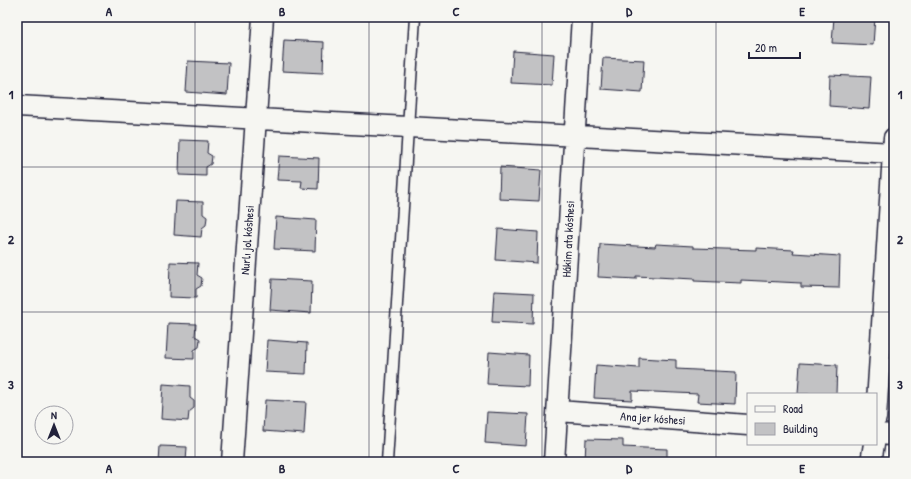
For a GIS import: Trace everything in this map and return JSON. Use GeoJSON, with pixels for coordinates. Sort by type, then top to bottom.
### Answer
{"type":"FeatureCollection","features":[{"type":"Feature","properties":{"kind":"street","name":"Nurlı jol kóshesi"},"geometry":{"type":"LineString","coordinates":[[232,462],[263,17]]}},
{"type":"Feature","properties":{"kind":"street","name":"Hákim ata kóshesi"},"geometry":{"type":"LineString","coordinates":[[554,462],[582,17]]}},
{"type":"Feature","properties":{"kind":"street"},"geometry":{"type":"LineString","coordinates":[[17,106],[574,136],[894,148],[877,403]]}},
{"type":"Feature","properties":{"kind":"street","name":"Ana jer kóshesi"},"geometry":{"type":"LineString","coordinates":[[558,411],[747,425]]}},
{"type":"Feature","properties":{"kind":"street"},"geometry":{"type":"LineString","coordinates":[[877,434],[894,435]]}},
{"type":"Feature","properties":{"kind":"street"},"geometry":{"type":"LineString","coordinates":[[871,462],[874,445]]}},
{"type":"Feature","properties":{"kind":"lane"},"geometry":{"type":"LineString","coordinates":[[387,462],[415,17]]}},
{"type":"Feature","properties":{"kind":"building"},"geometry":{"type":"Polygon","coordinates":[[[834,17],[875,17],[873,45],[832,43],[834,17]]]}},
{"type":"Feature","properties":{"kind":"building"},"geometry":{"type":"Polygon","coordinates":[[[284,40],[324,42],[323,73],[282,71],[284,40]]]}},
{"type":"Feature","properties":{"kind":"building"},"geometry":{"type":"Polygon","coordinates":[[[513,51],[554,54],[552,85],[511,83],[513,51]]]}},
{"type":"Feature","properties":{"kind":"building"},"geometry":{"type":"Polygon","coordinates":[[[603,58],[644,60],[642,92],[601,89],[603,58]]]}},
{"type":"Feature","properties":{"kind":"building"},"geometry":{"type":"Polygon","coordinates":[[[188,61],[229,63],[227,95],[186,92],[188,61]]]}},
{"type":"Feature","properties":{"kind":"building"},"geometry":{"type":"Polygon","coordinates":[[[830,75],[871,77],[869,109],[829,106],[830,75]]]}},
{"type":"Feature","properties":{"kind":"building"},"geometry":{"type":"Polygon","coordinates":[[[180,140],[208,141],[207,153],[212,156],[211,164],[206,167],[206,176],[179,175],[180,140]]]}},
{"type":"Feature","properties":{"kind":"building"},"geometry":{"type":"Polygon","coordinates":[[[279,156],[319,158],[318,189],[301,188],[302,181],[277,180],[279,156]]]}},
{"type":"Feature","properties":{"kind":"building"},"geometry":{"type":"Polygon","coordinates":[[[500,167],[541,170],[539,201],[499,199],[500,167]]]}},
{"type":"Feature","properties":{"kind":"building"},"geometry":{"type":"Polygon","coordinates":[[[176,201],[203,202],[203,214],[207,217],[206,225],[202,228],[201,237],[174,235],[176,201]]]}},
{"type":"Feature","properties":{"kind":"building"},"geometry":{"type":"Polygon","coordinates":[[[276,217],[316,220],[315,251],[274,249],[276,217]]]}},
{"type":"Feature","properties":{"kind":"building"},"geometry":{"type":"Polygon","coordinates":[[[498,229],[538,232],[537,263],[496,260],[498,229]]]}},
{"type":"Feature","properties":{"kind":"building"},"geometry":{"type":"Polygon","coordinates":[[[600,244],[655,247],[656,244],[693,246],[693,248],[756,250],[756,248],[794,250],[793,253],[840,256],[839,288],[801,287],[801,283],[741,280],[741,283],[636,276],[636,279],[598,277],[600,244]]]}},
{"type":"Feature","properties":{"kind":"building"},"geometry":{"type":"Polygon","coordinates":[[[170,262],[198,263],[197,275],[202,278],[201,286],[196,289],[196,298],[169,297],[170,262]]]}},
{"type":"Feature","properties":{"kind":"building"},"geometry":{"type":"Polygon","coordinates":[[[272,279],[312,281],[311,313],[270,310],[272,279]]]}},
{"type":"Feature","properties":{"kind":"building"},"geometry":{"type":"Polygon","coordinates":[[[494,291],[534,293],[533,324],[492,322],[494,291]]]}},
{"type":"Feature","properties":{"kind":"building"},"geometry":{"type":"Polygon","coordinates":[[[168,323],[196,324],[195,336],[200,339],[199,347],[194,350],[194,359],[166,358],[168,323]]]}},
{"type":"Feature","properties":{"kind":"building"},"geometry":{"type":"Polygon","coordinates":[[[267,340],[307,343],[306,374],[265,372],[267,340]]]}},
{"type":"Feature","properties":{"kind":"building"},"geometry":{"type":"Polygon","coordinates":[[[489,352],[529,355],[528,386],[487,384],[489,352]]]}},
{"type":"Feature","properties":{"kind":"building"},"geometry":{"type":"Polygon","coordinates":[[[639,358],[676,360],[676,369],[736,372],[735,404],[697,402],[698,394],[632,391],[632,400],[594,398],[596,365],[639,368],[639,358]]]}},
{"type":"Feature","properties":{"kind":"building"},"geometry":{"type":"Polygon","coordinates":[[[800,363],[837,365],[836,393],[798,393],[800,363]]]}},
{"type":"Feature","properties":{"kind":"building"},"geometry":{"type":"Polygon","coordinates":[[[163,384],[190,386],[190,398],[194,401],[194,408],[189,412],[188,421],[161,419],[163,384]]]}},
{"type":"Feature","properties":{"kind":"building"},"geometry":{"type":"Polygon","coordinates":[[[265,400],[306,402],[304,434],[263,431],[265,400]]]}},
{"type":"Feature","properties":{"kind":"building"},"geometry":{"type":"Polygon","coordinates":[[[487,412],[528,414],[526,446],[485,443],[487,412]]]}},
{"type":"Feature","properties":{"kind":"building"},"geometry":{"type":"Polygon","coordinates":[[[586,439],[623,440],[623,447],[667,449],[667,462],[585,462],[586,439]]]}},
{"type":"Feature","properties":{"kind":"building"},"geometry":{"type":"Polygon","coordinates":[[[160,446],[187,447],[186,462],[159,462],[160,446]]]}}]}
